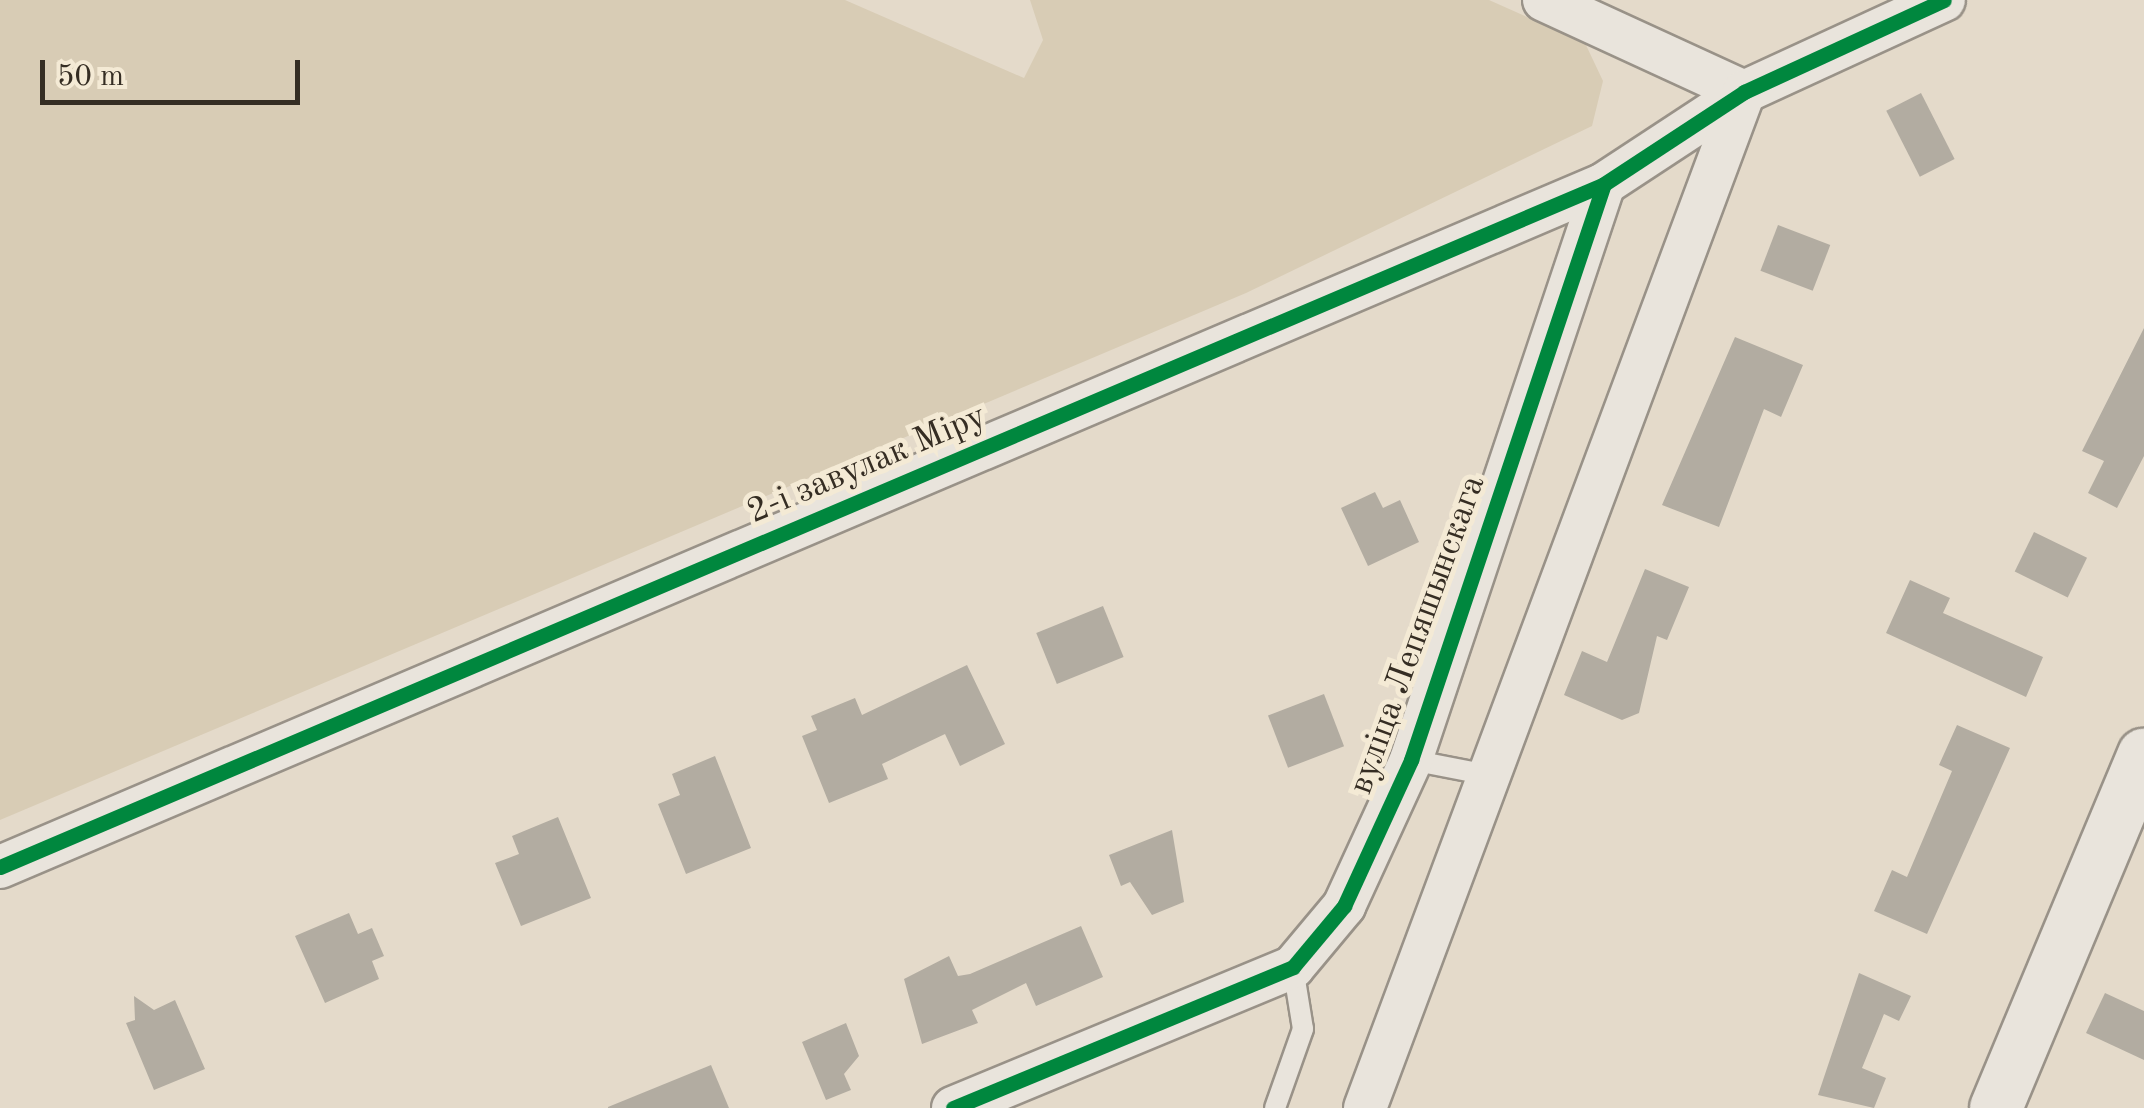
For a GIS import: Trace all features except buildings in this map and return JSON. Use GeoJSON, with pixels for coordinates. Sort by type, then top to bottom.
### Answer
{"type":"FeatureCollection","features":[{"type":"Feature","properties":{"kind":"street"},"geometry":{"type":"LineString","coordinates":[[1365,1108],[1496,776],[1744,92],[1544,0]]}},
{"type":"Feature","properties":{"kind":"street","name":"2-і завулак Міру"},"geometry":{"type":"LineString","coordinates":[[0,868],[1604,184],[1744,92],[1944,0]]}},
{"type":"Feature","properties":{"kind":"street","name":"вуліца Лепяшынскага"},"geometry":{"type":"LineString","coordinates":[[953,1108],[1293,967],[1344,906],[1411,760],[1604,184]]}},
{"type":"Feature","properties":{"kind":"street"},"geometry":{"type":"LineString","coordinates":[[1996,1108],[2144,756]]}},
{"type":"Feature","properties":{"kind":"lane"},"geometry":{"type":"LineString","coordinates":[[1411,760],[1496,776]]}},
{"type":"Feature","properties":{"kind":"lane"},"geometry":{"type":"LineString","coordinates":[[1275,1108],[1302,1028],[1293,967]]}},
{"type":"Feature","properties":{"kind":"shaded area"},"geometry":{"type":"Polygon","coordinates":[[[0,0],[845,0],[1024,78],[1043,40],[1030,0],[1489,0],[1585,43],[1603,81],[1592,126],[1246,293],[0,820],[0,0]]]}},
{"type":"Feature","properties":{"kind":"cycle path"},"geometry":{"type":"LineString","coordinates":[[0,867],[1604,184],[1744,92],[1944,0]]}},
{"type":"Feature","properties":{"kind":"cycle path"},"geometry":{"type":"LineString","coordinates":[[953,1108],[1293,967],[1344,906],[1411,760],[1604,184]]}}]}
